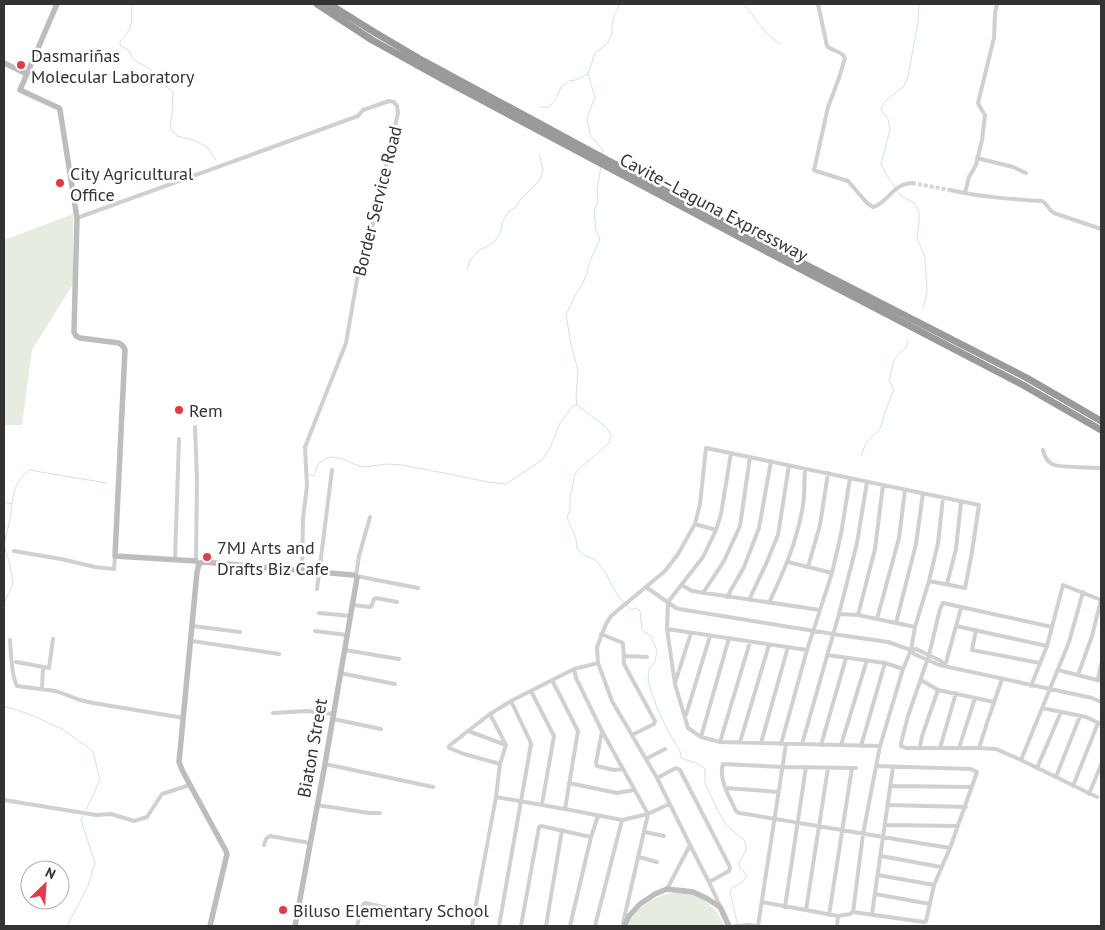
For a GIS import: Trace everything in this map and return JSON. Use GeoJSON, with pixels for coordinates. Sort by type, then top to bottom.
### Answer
{"type":"FeatureCollection","features":[{"type":"Feature","properties":{"kind":"highway","name":"Cavite–Laguna Expressway"},"geometry":{"type":"LineString","coordinates":[[316,4],[414,64],[763,247],[1027,378],[1101,420]]}},
{"type":"Feature","properties":{"kind":"highway","name":"Cavite–Laguna Expressway"},"geometry":{"type":"LineString","coordinates":[[329,4],[418,58],[593,157]]}},
{"type":"Feature","properties":{"kind":"highway","name":"Cavite–Laguna Expressway"},"geometry":{"type":"LineString","coordinates":[[774,252],[1023,385],[1101,430]]}},
{"type":"Feature","properties":{"kind":"street"},"geometry":{"type":"LineString","coordinates":[[14,551],[114,569],[125,350],[119,343],[80,338],[74,332],[77,218],[59,108],[20,90],[57,4]]}},
{"type":"Feature","properties":{"kind":"street"},"geometry":{"type":"LineString","coordinates":[[818,4],[827,46],[842,54],[845,58],[828,106],[814,170],[848,181],[867,203],[873,206],[880,204],[900,186],[912,183]]}},
{"type":"Feature","properties":{"kind":"street"},"geometry":{"type":"LineString","coordinates":[[965,193],[968,179],[976,165],[982,140],[985,115],[978,103],[994,38],[997,4]]}},
{"type":"Feature","properties":{"kind":"street"},"geometry":{"type":"LineString","coordinates":[[4,63],[27,74]]}},
{"type":"Feature","properties":{"kind":"street","name":"Border Service Road"},"geometry":{"type":"LineString","coordinates":[[77,218],[358,116],[363,110],[389,101],[394,102],[397,106],[398,113],[372,228],[366,241],[358,274],[346,343],[305,447],[307,486],[303,518],[302,570]]}},
{"type":"Feature","properties":{"kind":"street"},"geometry":{"type":"LineString","coordinates":[[977,158],[1013,166],[1026,173]]}},
{"type":"Feature","properties":{"kind":"street"},"geometry":{"type":"LineString","coordinates":[[950,190],[1008,199],[1043,202],[1054,213],[1101,229]]}},
{"type":"Feature","properties":{"kind":"street"},"geometry":{"type":"LineString","coordinates":[[195,427],[198,563],[180,762],[183,772],[227,854],[210,926]]}},
{"type":"Feature","properties":{"kind":"street"},"geometry":{"type":"LineString","coordinates":[[175,560],[179,439]]}},
{"type":"Feature","properties":{"kind":"street"},"geometry":{"type":"LineString","coordinates":[[850,478],[841,534],[832,573],[807,650],[784,744],[783,767],[757,926],[750,924],[732,926],[720,907],[710,882],[657,778],[612,701],[598,663],[597,647],[601,634],[611,616],[664,571],[675,559],[695,524],[700,504],[706,448],[805,468],[961,502],[979,505],[965,588],[929,580]]}},
{"type":"Feature","properties":{"kind":"street"},"geometry":{"type":"LineString","coordinates":[[1043,450],[1044,455],[1056,466],[1101,468]]}},
{"type":"Feature","properties":{"kind":"street"},"geometry":{"type":"LineString","coordinates":[[731,453],[721,514],[716,530],[703,557],[668,602],[667,629],[675,684],[688,728],[701,737],[720,742],[880,746]]}},
{"type":"Feature","properties":{"kind":"street"},"geometry":{"type":"LineString","coordinates":[[703,593],[724,561],[740,526],[750,457]]}},
{"type":"Feature","properties":{"kind":"street"},"geometry":{"type":"LineString","coordinates":[[727,597],[744,567],[759,528],[771,461]]}},
{"type":"Feature","properties":{"kind":"street"},"geometry":{"type":"LineString","coordinates":[[749,600],[778,535],[789,465]]}},
{"type":"Feature","properties":{"kind":"street"},"geometry":{"type":"LineString","coordinates":[[769,603],[788,562],[803,510],[805,468]]}},
{"type":"Feature","properties":{"kind":"street"},"geometry":{"type":"LineString","coordinates":[[317,589],[332,470]]}},
{"type":"Feature","properties":{"kind":"street"},"geometry":{"type":"LineString","coordinates":[[808,567],[820,525],[828,473]]}},
{"type":"Feature","properties":{"kind":"street"},"geometry":{"type":"LineString","coordinates":[[802,744],[834,634],[857,543],[867,482]]}},
{"type":"Feature","properties":{"kind":"street"},"geometry":{"type":"LineString","coordinates":[[858,615],[875,549],[883,485]]}},
{"type":"Feature","properties":{"kind":"street"},"geometry":{"type":"LineString","coordinates":[[877,619],[899,538],[905,490]]}},
{"type":"Feature","properties":{"kind":"street"},"geometry":{"type":"LineString","coordinates":[[896,623],[916,544],[923,494]]}},
{"type":"Feature","properties":{"kind":"street"},"geometry":{"type":"LineString","coordinates":[[853,912],[863,834],[880,746],[911,650],[915,628],[929,580],[938,543],[943,498]]}},
{"type":"Feature","properties":{"kind":"street"},"geometry":{"type":"LineString","coordinates":[[947,584],[956,549],[961,502]]}},
{"type":"Feature","properties":{"kind":"street"},"geometry":{"type":"LineString","coordinates":[[356,576],[359,556],[370,517]]}},
{"type":"Feature","properties":{"kind":"street"},"geometry":{"type":"LineString","coordinates":[[695,524],[716,530]]}},
{"type":"Feature","properties":{"kind":"street"},"geometry":{"type":"LineString","coordinates":[[115,556],[320,571],[418,588]]}},
{"type":"Feature","properties":{"kind":"street"},"geometry":{"type":"LineString","coordinates":[[788,562],[832,573]]}},
{"type":"Feature","properties":{"kind":"street","name":"Biaton Street"},"geometry":{"type":"LineString","coordinates":[[295,926],[358,581],[356,576]]}},
{"type":"Feature","properties":{"kind":"street"},"geometry":{"type":"LineString","coordinates":[[1031,686],[1047,646],[1063,584],[1101,600],[1092,636],[1078,675]]}},
{"type":"Feature","properties":{"kind":"street"},"geometry":{"type":"LineString","coordinates":[[682,585],[692,591],[703,593],[820,610]]}},
{"type":"Feature","properties":{"kind":"street"},"geometry":{"type":"LineString","coordinates":[[646,587],[679,609],[888,642],[911,650],[914,654],[928,657],[939,665],[1092,698],[1101,702]]}},
{"type":"Feature","properties":{"kind":"street"},"geometry":{"type":"LineString","coordinates":[[1021,760],[1058,670],[1083,592]]}},
{"type":"Feature","properties":{"kind":"street"},"geometry":{"type":"LineString","coordinates":[[353,605],[370,607],[376,598],[396,602]]}},
{"type":"Feature","properties":{"kind":"street"},"geometry":{"type":"LineString","coordinates":[[1052,627],[943,604],[921,680],[908,716],[901,746],[906,748],[996,749],[1097,798]]}},
{"type":"Feature","properties":{"kind":"street"},"geometry":{"type":"LineString","coordinates":[[945,666],[961,608]]}},
{"type":"Feature","properties":{"kind":"street"},"geometry":{"type":"LineString","coordinates":[[319,613],[351,616]]}},
{"type":"Feature","properties":{"kind":"street"},"geometry":{"type":"LineString","coordinates":[[839,614],[858,615],[915,628]]}},
{"type":"Feature","properties":{"kind":"street"},"geometry":{"type":"LineString","coordinates":[[193,626],[240,632]]}},
{"type":"Feature","properties":{"kind":"street"},"geometry":{"type":"LineString","coordinates":[[956,626],[1047,646]]}},
{"type":"Feature","properties":{"kind":"street"},"geometry":{"type":"LineString","coordinates":[[667,629],[807,650]]}},
{"type":"Feature","properties":{"kind":"street"},"geometry":{"type":"LineString","coordinates":[[976,630],[972,650],[1040,664]]}},
{"type":"Feature","properties":{"kind":"street"},"geometry":{"type":"LineString","coordinates":[[315,631],[348,635]]}},
{"type":"Feature","properties":{"kind":"street"},"geometry":{"type":"LineString","coordinates":[[675,684],[691,633]]}},
{"type":"Feature","properties":{"kind":"street"},"geometry":{"type":"LineString","coordinates":[[601,634],[623,643],[624,664],[655,721],[654,724],[632,735]]}},
{"type":"Feature","properties":{"kind":"street"},"geometry":{"type":"LineString","coordinates":[[685,716],[710,636]]}},
{"type":"Feature","properties":{"kind":"street"},"geometry":{"type":"LineString","coordinates":[[701,737],[729,638]]}},
{"type":"Feature","properties":{"kind":"street"},"geometry":{"type":"LineString","coordinates":[[16,662],[49,668],[53,639]]}},
{"type":"Feature","properties":{"kind":"street"},"geometry":{"type":"LineString","coordinates":[[10,640],[15,683],[17,686],[56,691],[93,703],[184,718]]}},
{"type":"Feature","properties":{"kind":"street"},"geometry":{"type":"LineString","coordinates":[[192,641],[279,654]]}},
{"type":"Feature","properties":{"kind":"street"},"geometry":{"type":"LineString","coordinates":[[720,742],[750,642]]}},
{"type":"Feature","properties":{"kind":"street"},"geometry":{"type":"LineString","coordinates":[[740,742],[769,645]]}},
{"type":"Feature","properties":{"kind":"street"},"geometry":{"type":"LineString","coordinates":[[761,743],[788,648]]}},
{"type":"Feature","properties":{"kind":"street"},"geometry":{"type":"LineString","coordinates":[[345,650],[399,659]]}},
{"type":"Feature","properties":{"kind":"street"},"geometry":{"type":"LineString","coordinates":[[827,655],[885,663],[903,670]]}},
{"type":"Feature","properties":{"kind":"street"},"geometry":{"type":"LineString","coordinates":[[624,656],[647,657]]}},
{"type":"Feature","properties":{"kind":"street"},"geometry":{"type":"LineString","coordinates":[[821,745],[846,658]]}},
{"type":"Feature","properties":{"kind":"street"},"geometry":{"type":"LineString","coordinates":[[841,745],[866,660]]}},
{"type":"Feature","properties":{"kind":"street"},"geometry":{"type":"LineString","coordinates":[[500,764],[464,754],[449,748],[449,746],[511,700],[574,669],[598,663]]}},
{"type":"Feature","properties":{"kind":"street"},"geometry":{"type":"LineString","coordinates":[[861,746],[885,663]]}},
{"type":"Feature","properties":{"kind":"street"},"geometry":{"type":"LineString","coordinates":[[1058,670],[1099,680],[1101,664]]}},
{"type":"Feature","properties":{"kind":"street"},"geometry":{"type":"LineString","coordinates":[[42,689],[43,667]]}},
{"type":"Feature","properties":{"kind":"street"},"geometry":{"type":"LineString","coordinates":[[574,669],[576,678],[602,730],[648,814],[623,926]]}},
{"type":"Feature","properties":{"kind":"street"},"geometry":{"type":"LineString","coordinates":[[340,673],[396,684]]}},
{"type":"Feature","properties":{"kind":"street"},"geometry":{"type":"LineString","coordinates":[[980,748],[1002,679]]}},
{"type":"Feature","properties":{"kind":"street"},"geometry":{"type":"LineString","coordinates":[[552,680],[578,731],[564,809]]}},
{"type":"Feature","properties":{"kind":"street"},"geometry":{"type":"LineString","coordinates":[[921,680],[938,690],[994,702]]}},
{"type":"Feature","properties":{"kind":"street"},"geometry":{"type":"LineString","coordinates":[[920,747],[938,690]]}},
{"type":"Feature","properties":{"kind":"street"},"geometry":{"type":"LineString","coordinates":[[531,691],[554,736],[542,804]]}},
{"type":"Feature","properties":{"kind":"street"},"geometry":{"type":"LineString","coordinates":[[940,748],[956,693]]}},
{"type":"Feature","properties":{"kind":"street"},"geometry":{"type":"LineString","coordinates":[[959,748],[975,698]]}},
{"type":"Feature","properties":{"kind":"street"},"geometry":{"type":"LineString","coordinates":[[499,926],[530,741],[511,700]]}},
{"type":"Feature","properties":{"kind":"street"},"geometry":{"type":"LineString","coordinates":[[1042,708],[1086,717],[1100,724],[1073,786]]}},
{"type":"Feature","properties":{"kind":"street"},"geometry":{"type":"LineString","coordinates":[[273,713],[307,711],[381,729]]}},
{"type":"Feature","properties":{"kind":"street"},"geometry":{"type":"LineString","coordinates":[[1037,768],[1061,712]]}},
{"type":"Feature","properties":{"kind":"street"},"geometry":{"type":"LineString","coordinates":[[472,926],[496,797],[500,764],[506,745],[490,714]]}},
{"type":"Feature","properties":{"kind":"street"},"geometry":{"type":"LineString","coordinates":[[1056,777],[1080,716]]}},
{"type":"Feature","properties":{"kind":"street"},"geometry":{"type":"LineString","coordinates":[[602,730],[597,766],[614,770],[623,769]]}},
{"type":"Feature","properties":{"kind":"street"},"geometry":{"type":"LineString","coordinates":[[468,731],[506,745]]}},
{"type":"Feature","properties":{"kind":"street"},"geometry":{"type":"LineString","coordinates":[[646,759],[665,749]]}},
{"type":"Feature","properties":{"kind":"street"},"geometry":{"type":"LineString","coordinates":[[325,764],[433,788]]}},
{"type":"Feature","properties":{"kind":"street"},"geometry":{"type":"LineString","coordinates":[[829,915],[842,830],[854,768],[723,764],[721,773],[736,811],[739,813],[798,822],[842,830],[883,838],[950,848]]}},
{"type":"Feature","properties":{"kind":"street"},"geometry":{"type":"LineString","coordinates":[[1089,794],[1101,765]]}},
{"type":"Feature","properties":{"kind":"street"},"geometry":{"type":"LineString","coordinates":[[762,902],[838,916],[853,912],[924,922],[928,919],[934,885],[966,806],[977,772],[971,769],[876,766]]}},
{"type":"Feature","properties":{"kind":"street"},"geometry":{"type":"LineString","coordinates":[[785,907],[806,767]]}},
{"type":"Feature","properties":{"kind":"street"},"geometry":{"type":"LineString","coordinates":[[872,914],[893,767]]}},
{"type":"Feature","properties":{"kind":"street"},"geometry":{"type":"LineString","coordinates":[[657,778],[676,768],[680,770],[730,866],[729,871],[710,882]]}},
{"type":"Feature","properties":{"kind":"street"},"geometry":{"type":"LineString","coordinates":[[806,910],[828,768]]}},
{"type":"Feature","properties":{"kind":"street"},"geometry":{"type":"LineString","coordinates":[[569,783],[617,793],[634,790]]}},
{"type":"Feature","properties":{"kind":"street"},"geometry":{"type":"LineString","coordinates":[[4,800],[96,815],[111,814],[134,821],[147,817],[162,794],[190,785]]}},
{"type":"Feature","properties":{"kind":"street"},"geometry":{"type":"LineString","coordinates":[[891,786],[972,787]]}},
{"type":"Feature","properties":{"kind":"street"},"geometry":{"type":"LineString","coordinates":[[726,788],[779,792]]}},
{"type":"Feature","properties":{"kind":"street"},"geometry":{"type":"LineString","coordinates":[[496,797],[622,820],[648,814],[669,804]]}},
{"type":"Feature","properties":{"kind":"street"},"geometry":{"type":"LineString","coordinates":[[317,804],[369,813],[380,813]]}},
{"type":"Feature","properties":{"kind":"street"},"geometry":{"type":"LineString","coordinates":[[888,806],[966,806]]}},
{"type":"Feature","properties":{"kind":"street"},"geometry":{"type":"LineString","coordinates":[[570,926],[591,837],[598,816]]}},
{"type":"Feature","properties":{"kind":"street"},"geometry":{"type":"LineString","coordinates":[[595,926],[622,820]]}},
{"type":"Feature","properties":{"kind":"street"},"geometry":{"type":"LineString","coordinates":[[885,825],[958,826]]}},
{"type":"Feature","properties":{"kind":"street"},"geometry":{"type":"LineString","coordinates":[[521,926],[539,827],[591,837]]}},
{"type":"Feature","properties":{"kind":"street"},"geometry":{"type":"LineString","coordinates":[[546,926],[562,830]]}},
{"type":"Feature","properties":{"kind":"street"},"geometry":{"type":"LineString","coordinates":[[645,832],[664,836]]}},
{"type":"Feature","properties":{"kind":"street"},"geometry":{"type":"LineString","coordinates":[[264,845],[270,836],[310,843]]}},
{"type":"Feature","properties":{"kind":"street"},"geometry":{"type":"LineString","coordinates":[[667,889],[690,845]]}},
{"type":"Feature","properties":{"kind":"street"},"geometry":{"type":"LineString","coordinates":[[881,856],[941,868]]}},
{"type":"Feature","properties":{"kind":"street"},"geometry":{"type":"LineString","coordinates":[[638,857],[657,862]]}},
{"type":"Feature","properties":{"kind":"street"},"geometry":{"type":"LineString","coordinates":[[878,875],[934,885]]}},
{"type":"Feature","properties":{"kind":"street"},"geometry":{"type":"LineString","coordinates":[[623,926],[640,904],[654,894],[667,889],[693,892],[720,907]]}},
{"type":"Feature","properties":{"kind":"street"},"geometry":{"type":"LineString","coordinates":[[875,894],[930,904]]}},
{"type":"Feature","properties":{"kind":"street"},"geometry":{"type":"LineString","coordinates":[[357,926],[362,906],[365,903],[402,911]]}},
{"type":"Feature","properties":{"kind":"street"},"geometry":{"type":"LineString","coordinates":[[837,926],[838,916]]}},
{"type":"Feature","properties":{"kind":"shaded area"},"geometry":{"type":"Polygon","coordinates":[[[73,214],[73,284],[32,350],[22,425],[4,425],[4,240],[73,214]]]}},
{"type":"Feature","properties":{"kind":"shaded area"},"geometry":{"type":"Polygon","coordinates":[[[670,893],[688,893],[701,898],[715,911],[724,926],[628,926],[635,914],[645,905],[670,893]]]}},
{"type":"Feature","properties":{"kind":"waterway"},"geometry":{"type":"LineString","coordinates":[[132,4],[130,28],[120,41],[120,45],[128,50],[134,60],[150,69],[173,92],[170,125],[172,131],[177,136],[193,140],[207,147],[216,160]]}},
{"type":"Feature","properties":{"kind":"waterway"},"geometry":{"type":"LineString","coordinates":[[602,153],[603,150],[590,135],[587,118],[595,97],[588,74],[595,53],[608,43],[612,33],[614,16],[620,4]]}},
{"type":"Feature","properties":{"kind":"waterway"},"geometry":{"type":"LineString","coordinates":[[744,4],[766,33],[780,44]]}},
{"type":"Feature","properties":{"kind":"waterway"},"geometry":{"type":"LineString","coordinates":[[919,4],[918,23],[908,76],[904,86],[883,103],[881,110],[888,119],[890,130],[881,164],[900,195],[914,203],[919,212],[917,238],[925,257],[927,292],[923,308]]}},
{"type":"Feature","properties":{"kind":"waterway"},"geometry":{"type":"LineString","coordinates":[[540,107],[549,107],[556,99],[561,87],[569,81],[588,74]]}},
{"type":"Feature","properties":{"kind":"waterway"},"geometry":{"type":"LineString","coordinates":[[467,270],[470,260],[479,250],[495,241],[508,212],[515,208],[519,201],[540,180],[543,170],[539,153]]}},
{"type":"Feature","properties":{"kind":"waterway"},"geometry":{"type":"LineString","coordinates":[[601,167],[597,190],[598,201],[594,211],[596,230],[600,239],[583,283],[566,315],[571,345],[578,370],[577,405],[606,427],[611,436],[609,443],[575,474],[570,498],[570,510],[567,517],[575,536],[577,549],[594,559],[605,571],[619,597],[631,610],[636,608],[640,611],[642,630],[651,636],[657,651],[655,662],[649,669],[648,681],[657,708],[680,751],[681,758],[697,763],[705,769],[705,783],[717,809],[726,825],[745,841],[746,850],[739,863],[740,868],[747,875],[730,892],[738,926]]}},
{"type":"Feature","properties":{"kind":"waterway"},"geometry":{"type":"LineString","coordinates":[[861,456],[866,443],[880,429],[894,390],[889,381],[893,362],[897,355],[906,348],[908,341]]}},
{"type":"Feature","properties":{"kind":"waterway"},"geometry":{"type":"LineString","coordinates":[[309,475],[314,476],[318,464],[327,458],[333,457],[365,467],[386,464],[402,465],[506,484],[542,460],[550,448],[560,423],[573,406],[577,405]]}},
{"type":"Feature","properties":{"kind":"waterway"},"geometry":{"type":"LineString","coordinates":[[4,502],[12,504],[17,485],[29,470],[106,483]]}},
{"type":"Feature","properties":{"kind":"waterway"},"geometry":{"type":"LineString","coordinates":[[4,544],[12,505]]}},
{"type":"Feature","properties":{"kind":"waterway"},"geometry":{"type":"LineString","coordinates":[[4,545],[13,584],[4,604]]}},
{"type":"Feature","properties":{"kind":"waterway"},"geometry":{"type":"LineString","coordinates":[[4,706],[29,714],[62,729],[93,751],[100,780],[86,810]]}},
{"type":"Feature","properties":{"kind":"waterway"},"geometry":{"type":"LineString","coordinates":[[67,926],[88,886],[95,863],[81,820],[83,816]]}},
{"type":"Feature","properties":{"kind":"tunnel"},"geometry":{"type":"LineString","coordinates":[[912,183],[950,190]]}},
{"type":"Feature","properties":{"kind":"place","name":"Dasmariñas Molecular Laboratory"},"geometry":{"type":"Point","coordinates":[21,65]}},
{"type":"Feature","properties":{"kind":"place","name":"City Agricultural Office"},"geometry":{"type":"Point","coordinates":[60,183]}},
{"type":"Feature","properties":{"kind":"place","name":"Rem"},"geometry":{"type":"Point","coordinates":[179,410]}},
{"type":"Feature","properties":{"kind":"place","name":"7MJ Arts and Drafts Biz Cafe"},"geometry":{"type":"Point","coordinates":[207,557]}},
{"type":"Feature","properties":{"kind":"place","name":"Biluso Elementary School"},"geometry":{"type":"Point","coordinates":[283,910]}}]}
